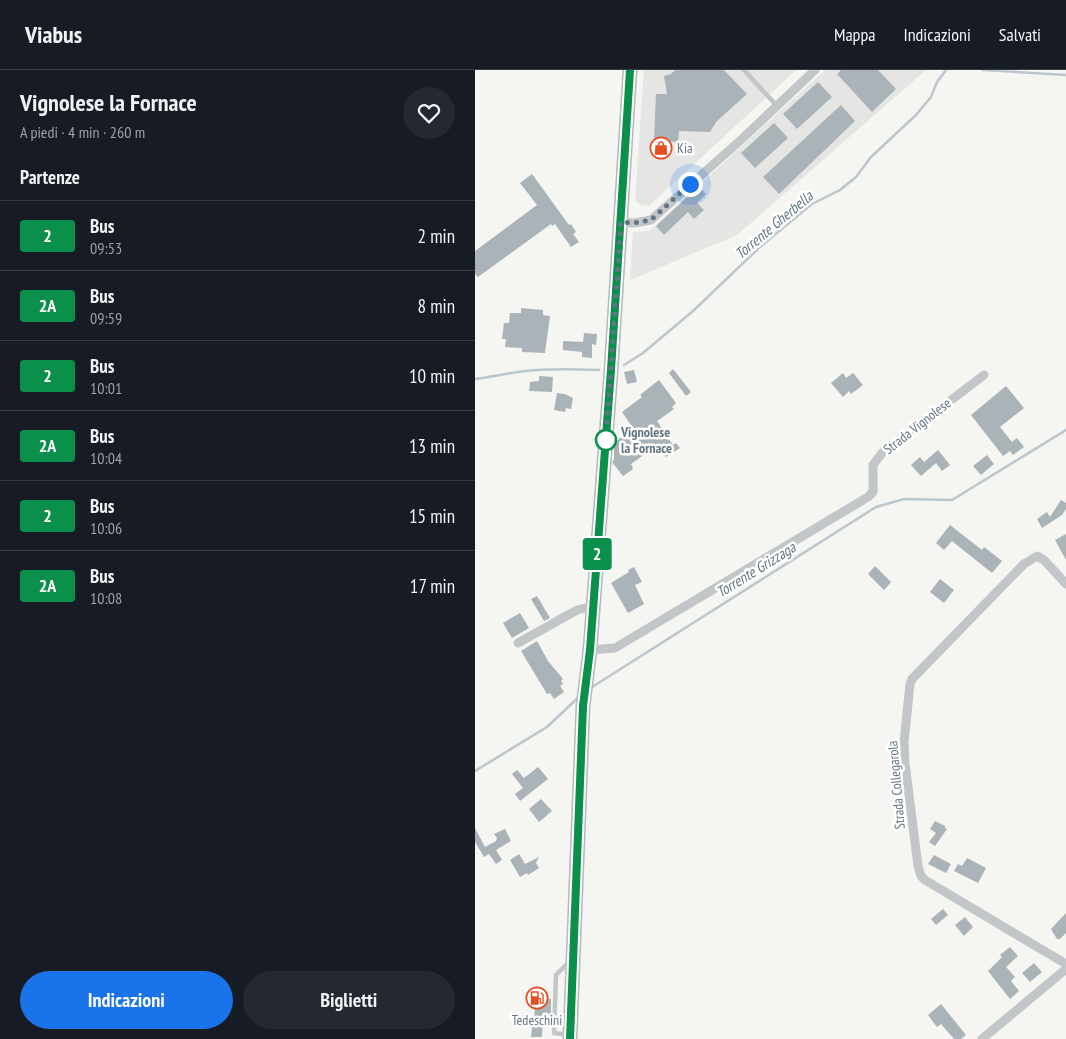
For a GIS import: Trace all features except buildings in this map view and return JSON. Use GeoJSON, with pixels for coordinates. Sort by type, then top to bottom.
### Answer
{"type":"FeatureCollection","features":[{"type":"Feature","properties":{"kind":"main road"},"geometry":{"type":"LineString","coordinates":[[570,1037],[583,706],[590,650],[631,70]]}},
{"type":"Feature","properties":{"kind":"street"},"geometry":{"type":"LineString","coordinates":[[621,222],[634,223],[651,220],[814,70]]}},
{"type":"Feature","properties":{"kind":"street","name":"Strada Vignolese"},"geometry":{"type":"LineString","coordinates":[[590,650],[615,648],[869,497],[873,492],[873,464],[882,453],[984,375]]}},
{"type":"Feature","properties":{"kind":"street","name":"Strada Collegarola"},"geometry":{"type":"LineString","coordinates":[[1066,584],[1044,560],[1037,556],[1024,564],[912,679],[904,742],[918,866],[921,876],[1066,964]]}},
{"type":"Feature","properties":{"kind":"street"},"geometry":{"type":"LineString","coordinates":[[518,644],[577,610],[593,606]]}},
{"type":"Feature","properties":{"kind":"street"},"geometry":{"type":"LineString","coordinates":[[982,1039],[1066,969]]}},
{"type":"Feature","properties":{"kind":"lane"},"geometry":{"type":"LineString","coordinates":[[744,70],[777,106]]}},
{"type":"Feature","properties":{"kind":"shaded area"},"geometry":{"type":"Polygon","coordinates":[[[644,70],[796,70],[649,206],[641,205],[635,200],[644,70]]]}},
{"type":"Feature","properties":{"kind":"shaded area"},"geometry":{"type":"Polygon","coordinates":[[[825,70],[926,70],[737,235],[630,280],[633,232],[649,231],[825,70]]]}},
{"type":"Feature","properties":{"kind":"waterway","name":"Torrente Gherbella"},"geometry":{"type":"LineString","coordinates":[[624,365],[643,353],[693,311],[761,246],[812,204],[840,190],[856,177],[871,157],[916,115],[931,97],[937,82],[946,70]]}},
{"type":"Feature","properties":{"kind":"waterway","name":"Torrente Gherbella"},"geometry":{"type":"LineString","coordinates":[[983,70],[1066,75]]}},
{"type":"Feature","properties":{"kind":"waterway","name":"Torrente Gherbella"},"geometry":{"type":"LineString","coordinates":[[475,379],[534,370],[599,370]]}},
{"type":"Feature","properties":{"kind":"waterway","name":"Torrente Grizzaga"},"geometry":{"type":"LineString","coordinates":[[589,689],[876,507],[904,499],[952,500],[1066,430]]}},
{"type":"Feature","properties":{"kind":"waterway","name":"Torrente Grizzaga"},"geometry":{"type":"LineString","coordinates":[[475,771],[547,727],[581,695]]}},
{"type":"Feature","properties":{"kind":"bus line","name":"2"},"geometry":{"type":"LineString","coordinates":[[570,1039],[583,706],[590,650],[611,370],[630,70]]}},
{"type":"Feature","properties":{"kind":"place","name":"Kia"},"geometry":{"type":"Point","coordinates":[661,148]}},
{"type":"Feature","properties":{"kind":"place","name":"Vignolese la Fornace"},"geometry":{"type":"Point","coordinates":[606,440]}},
{"type":"Feature","properties":{"kind":"place","name":"Tedeschini"},"geometry":{"type":"Point","coordinates":[537,998]}},
{"type":"Feature","properties":{"kind":"route"},"geometry":{"type":"LineString","coordinates":[[606,440],[621,222],[634,223],[651,220],[690,184]]}}]}
